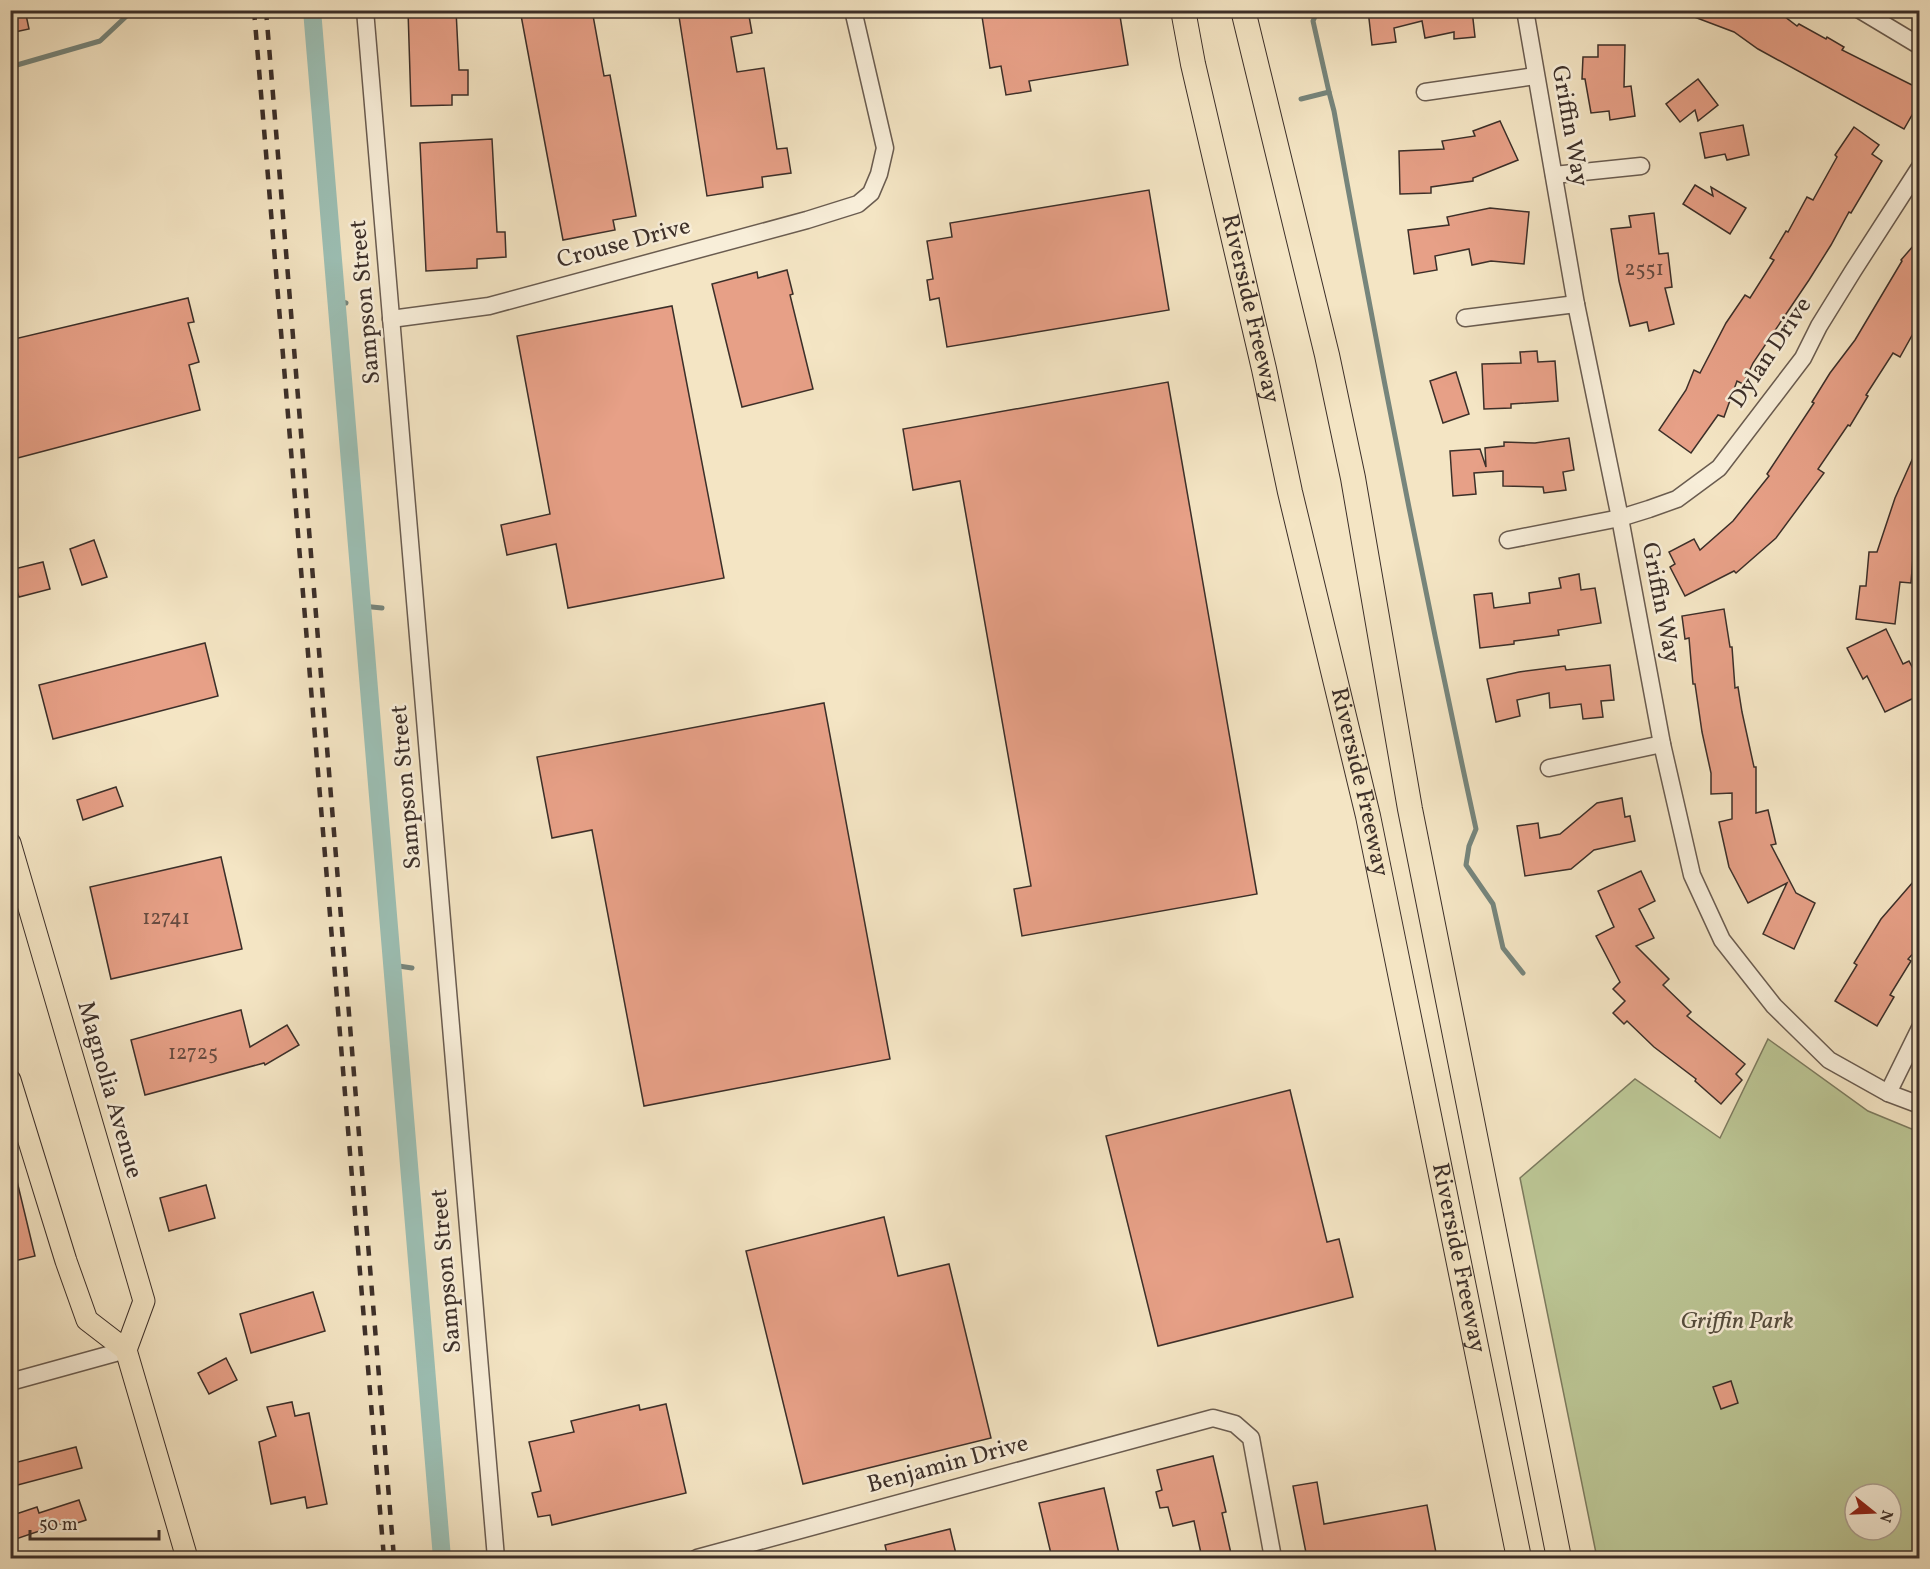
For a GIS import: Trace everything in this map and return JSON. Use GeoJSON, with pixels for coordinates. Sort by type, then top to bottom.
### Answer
{"type":"FeatureCollection","features":[{"type":"Feature","properties":{"kind":"highway"},"geometry":{"type":"LineString","coordinates":[[1179,10],[1193,64]]}},
{"type":"Feature","properties":{"kind":"highway","name":"Riverside Freeway"},"geometry":{"type":"LineString","coordinates":[[1184,10],[1193,64],[1264,369],[1290,492],[1368,816],[1519,1558]]}},
{"type":"Feature","properties":{"kind":"highway","name":"Riverside Freeway"},"geometry":{"type":"LineString","coordinates":[[1243,10],[1328,355],[1353,478],[1410,808],[1559,1558]]}},
{"type":"Feature","properties":{"kind":"main road","name":"Magnolia Avenue"},"geometry":{"type":"LineString","coordinates":[[10,843],[144,1301],[126,1350]]}},
{"type":"Feature","properties":{"kind":"main road"},"geometry":{"type":"LineString","coordinates":[[10,1080],[66,1261],[87,1320],[126,1350],[187,1558]]}},
{"type":"Feature","properties":{"kind":"street","name":"Sampson Street"},"geometry":{"type":"LineString","coordinates":[[365,10],[496,1558]]}},
{"type":"Feature","properties":{"kind":"street","name":"Crouse Drive"},"geometry":{"type":"LineString","coordinates":[[391,319],[489,306],[807,220],[858,204],[872,193],[885,148],[853,10]]}},
{"type":"Feature","properties":{"kind":"street","name":"Griffin Way"},"geometry":{"type":"LineString","coordinates":[[1525,10],[1575,304],[1620,518],[1662,744],[1692,875],[1722,940],[1774,1006],[1829,1060],[1888,1093],[1920,1105]]}},
{"type":"Feature","properties":{"kind":"street"},"geometry":{"type":"LineString","coordinates":[[1860,10],[1920,46]]}},
{"type":"Feature","properties":{"kind":"street"},"geometry":{"type":"LineString","coordinates":[[1425,92],[1535,76]]}},
{"type":"Feature","properties":{"kind":"street"},"geometry":{"type":"LineString","coordinates":[[1554,175],[1641,166]]}},
{"type":"Feature","properties":{"kind":"street","name":"Dylan Drive"},"geometry":{"type":"LineString","coordinates":[[1508,540],[1620,518],[1677,499],[1719,468],[1803,358],[1819,326],[1920,167]]}},
{"type":"Feature","properties":{"kind":"street"},"geometry":{"type":"LineString","coordinates":[[1465,318],[1575,304]]}},
{"type":"Feature","properties":{"kind":"street"},"geometry":{"type":"LineString","coordinates":[[1549,768],[1662,744]]}},
{"type":"Feature","properties":{"kind":"street"},"geometry":{"type":"LineString","coordinates":[[1888,1093],[1920,1028]]}},
{"type":"Feature","properties":{"kind":"street"},"geometry":{"type":"LineString","coordinates":[[10,1382],[126,1350]]}},
{"type":"Feature","properties":{"kind":"street","name":"Benjamin Drive"},"geometry":{"type":"LineString","coordinates":[[697,1558],[1213,1418],[1235,1424],[1251,1438],[1273,1558]]}},
{"type":"Feature","properties":{"kind":"green space","name":"Griffin Park"},"geometry":{"type":"Polygon","coordinates":[[[1768,1039],[1868,1111],[1919,1132],[1919,1558],[1597,1558],[1520,1178],[1635,1079],[1720,1138],[1768,1039]]]}},
{"type":"Feature","properties":{"kind":"building"},"geometry":{"type":"Polygon","coordinates":[[[10,10],[25,10],[29,29],[10,33],[10,10]]]}},
{"type":"Feature","properties":{"kind":"building"},"geometry":{"type":"Polygon","coordinates":[[[408,10],[456,10],[459,70],[468,70],[468,95],[452,95],[452,105],[411,106],[408,10]]]}},
{"type":"Feature","properties":{"kind":"building"},"geometry":{"type":"Polygon","coordinates":[[[520,10],[592,10],[604,76],[610,75],[636,216],[613,220],[615,230],[563,240],[520,10]]]}},
{"type":"Feature","properties":{"kind":"building"},"geometry":{"type":"Polygon","coordinates":[[[678,10],[748,10],[752,33],[731,37],[737,72],[764,68],[777,149],[787,148],[791,173],[762,177],[763,187],[707,196],[678,10]]]}},
{"type":"Feature","properties":{"kind":"building"},"geometry":{"type":"Polygon","coordinates":[[[981,10],[1119,10],[1128,65],[1029,81],[1031,91],[1006,95],[1001,66],[990,68],[981,10]]]}},
{"type":"Feature","properties":{"kind":"building"},"geometry":{"type":"Polygon","coordinates":[[[1368,10],[1472,10],[1475,37],[1454,39],[1454,32],[1425,38],[1422,21],[1394,28],[1396,42],[1372,45],[1368,10]]]}},
{"type":"Feature","properties":{"kind":"building"},"geometry":{"type":"Polygon","coordinates":[[[1681,10],[1776,10],[1797,26],[1799,24],[1826,39],[1827,37],[1844,47],[1842,50],[1920,89],[1920,101],[1904,129],[1758,49],[1734,32],[1681,12],[1681,10]]]}},
{"type":"Feature","properties":{"kind":"building"},"geometry":{"type":"Polygon","coordinates":[[[1598,45],[1625,45],[1624,87],[1631,86],[1635,116],[1610,120],[1609,111],[1591,113],[1585,79],[1582,79],[1583,57],[1598,57],[1598,45]]]}},
{"type":"Feature","properties":{"kind":"building"},"geometry":{"type":"Polygon","coordinates":[[[1698,79],[1718,105],[1698,121],[1695,110],[1680,122],[1666,104],[1698,79]]]}},
{"type":"Feature","properties":{"kind":"building"},"geometry":{"type":"Polygon","coordinates":[[[1500,121],[1518,160],[1473,178],[1473,181],[1431,187],[1431,193],[1400,194],[1399,151],[1444,149],[1442,141],[1475,136],[1473,131],[1500,121]]]}},
{"type":"Feature","properties":{"kind":"building"},"geometry":{"type":"Polygon","coordinates":[[[1743,125],[1749,155],[1727,160],[1725,154],[1705,158],[1700,133],[1743,125]]]}},
{"type":"Feature","properties":{"kind":"building"},"geometry":{"type":"Polygon","coordinates":[[[1854,127],[1879,145],[1872,154],[1882,161],[1809,280],[1753,363],[1743,384],[1737,381],[1724,417],[1718,415],[1691,453],[1659,430],[1686,390],[1694,370],[1700,373],[1726,323],[1745,295],[1750,298],[1774,260],[1770,258],[1786,231],[1788,232],[1807,197],[1813,200],[1837,157],[1835,155],[1854,127]]]}},
{"type":"Feature","properties":{"kind":"building"},"geometry":{"type":"Polygon","coordinates":[[[492,139],[497,232],[505,232],[506,257],[477,259],[477,268],[426,271],[420,143],[492,139]]]}},
{"type":"Feature","properties":{"kind":"building"},"geometry":{"type":"Polygon","coordinates":[[[1695,185],[1713,196],[1711,187],[1746,208],[1730,234],[1683,204],[1695,185]]]}},
{"type":"Feature","properties":{"kind":"building"},"geometry":{"type":"Polygon","coordinates":[[[1149,190],[1169,310],[947,347],[939,298],[930,300],[927,280],[933,279],[927,241],[952,237],[950,223],[1149,190]]]}},
{"type":"Feature","properties":{"kind":"building"},"geometry":{"type":"Polygon","coordinates":[[[1490,208],[1529,212],[1524,264],[1491,261],[1472,265],[1469,249],[1435,256],[1437,270],[1414,274],[1408,230],[1449,225],[1447,217],[1490,208]]]}},
{"type":"Feature","properties":{"kind":"building"},"geometry":{"type":"Polygon","coordinates":[[[1654,213],[1659,254],[1668,253],[1672,287],[1665,288],[1674,324],[1649,331],[1647,322],[1630,326],[1619,281],[1611,229],[1631,227],[1629,216],[1654,213]]]}},
{"type":"Feature","properties":{"kind":"building"},"geometry":{"type":"Polygon","coordinates":[[[1920,238],[1920,321],[1900,357],[1893,353],[1866,395],[1868,396],[1850,426],[1848,425],[1818,469],[1824,473],[1776,538],[1736,573],[1734,571],[1685,596],[1670,567],[1675,564],[1669,552],[1694,539],[1700,550],[1733,521],[1769,476],[1767,474],[1814,403],[1812,402],[1830,373],[1855,340],[1901,260],[1920,238]]]}},
{"type":"Feature","properties":{"kind":"building"},"geometry":{"type":"Polygon","coordinates":[[[787,270],[793,294],[790,295],[813,389],[742,407],[712,284],[757,272],[758,278],[787,270]]]}},
{"type":"Feature","properties":{"kind":"building"},"geometry":{"type":"Polygon","coordinates":[[[188,298],[194,322],[188,323],[199,362],[189,365],[200,410],[10,460],[10,340],[188,298]]]}},
{"type":"Feature","properties":{"kind":"building"},"geometry":{"type":"Polygon","coordinates":[[[672,306],[724,578],[568,608],[556,544],[507,555],[501,525],[550,514],[517,336],[672,306]]]}},
{"type":"Feature","properties":{"kind":"building"},"geometry":{"type":"Polygon","coordinates":[[[1537,351],[1538,362],[1555,361],[1558,401],[1511,404],[1511,408],[1484,409],[1482,364],[1521,363],[1520,352],[1537,351]]]}},
{"type":"Feature","properties":{"kind":"building"},"geometry":{"type":"Polygon","coordinates":[[[1456,372],[1469,414],[1443,423],[1430,381],[1456,372]]]}},
{"type":"Feature","properties":{"kind":"building"},"geometry":{"type":"Polygon","coordinates":[[[1168,382],[1257,894],[1022,936],[1014,889],[1031,886],[960,481],[913,490],[903,429],[1168,382]]]}},
{"type":"Feature","properties":{"kind":"building"},"geometry":{"type":"Polygon","coordinates":[[[1569,438],[1574,470],[1563,472],[1566,490],[1544,493],[1543,487],[1503,486],[1503,471],[1474,473],[1476,494],[1453,496],[1450,451],[1480,449],[1486,467],[1485,448],[1504,446],[1504,442],[1535,443],[1569,438]]]}},
{"type":"Feature","properties":{"kind":"building"},"geometry":{"type":"Polygon","coordinates":[[[1920,442],[1920,546],[1914,544],[1911,583],[1900,582],[1895,624],[1856,619],[1860,586],[1866,586],[1869,552],[1877,552],[1895,498],[1920,442]]]}},
{"type":"Feature","properties":{"kind":"building"},"geometry":{"type":"Polygon","coordinates":[[[94,540],[107,577],[82,585],[70,549],[94,540]]]}},
{"type":"Feature","properties":{"kind":"building"},"geometry":{"type":"Polygon","coordinates":[[[43,562],[50,589],[19,597],[17,591],[10,592],[10,570],[43,562]]]}},
{"type":"Feature","properties":{"kind":"building"},"geometry":{"type":"Polygon","coordinates":[[[1579,574],[1581,590],[1595,588],[1601,623],[1558,630],[1559,635],[1480,648],[1474,595],[1492,593],[1494,608],[1530,603],[1529,593],[1561,588],[1559,578],[1579,574]]]}},
{"type":"Feature","properties":{"kind":"building"},"geometry":{"type":"Polygon","coordinates":[[[1724,609],[1730,647],[1732,647],[1735,688],[1738,687],[1754,767],[1756,767],[1756,813],[1768,810],[1776,844],[1771,845],[1796,893],[1815,903],[1794,949],[1763,934],[1787,883],[1748,903],[1729,867],[1719,822],[1732,819],[1732,793],[1711,794],[1711,773],[1695,684],[1693,684],[1689,638],[1685,639],[1682,616],[1724,609]]]}},
{"type":"Feature","properties":{"kind":"building"},"geometry":{"type":"Polygon","coordinates":[[[1886,629],[1903,664],[1909,661],[1920,682],[1920,695],[1885,712],[1867,676],[1863,679],[1847,648],[1886,629]]]}},
{"type":"Feature","properties":{"kind":"building"},"geometry":{"type":"Polygon","coordinates":[[[205,643],[218,696],[53,739],[39,685],[205,643]]]}},
{"type":"Feature","properties":{"kind":"building"},"geometry":{"type":"Polygon","coordinates":[[[1610,665],[1614,700],[1601,701],[1603,717],[1583,719],[1581,704],[1550,708],[1549,693],[1517,700],[1520,716],[1496,722],[1487,679],[1565,666],[1566,670],[1610,665]]]}},
{"type":"Feature","properties":{"kind":"building"},"geometry":{"type":"Polygon","coordinates":[[[824,703],[890,1059],[644,1106],[592,830],[552,838],[537,757],[824,703]]]}},
{"type":"Feature","properties":{"kind":"building"},"geometry":{"type":"Polygon","coordinates":[[[116,787],[123,806],[83,820],[77,800],[116,787]]]}},
{"type":"Feature","properties":{"kind":"building"},"geometry":{"type":"Polygon","coordinates":[[[1622,798],[1625,817],[1630,816],[1635,841],[1594,850],[1571,869],[1525,876],[1517,826],[1538,823],[1540,838],[1560,834],[1597,803],[1622,798]]]}},
{"type":"Feature","properties":{"kind":"building"},"geometry":{"type":"Polygon","coordinates":[[[221,857],[242,949],[111,979],[90,887],[221,857]]]}},
{"type":"Feature","properties":{"kind":"building"},"geometry":{"type":"Polygon","coordinates":[[[1641,871],[1655,901],[1639,909],[1654,938],[1636,946],[1669,979],[1663,985],[1691,1012],[1687,1016],[1745,1064],[1736,1074],[1742,1080],[1721,1104],[1695,1081],[1696,1079],[1654,1047],[1627,1021],[1624,1024],[1613,1013],[1625,1001],[1613,989],[1620,982],[1596,936],[1614,927],[1598,891],[1641,871]]]}},
{"type":"Feature","properties":{"kind":"building"},"geometry":{"type":"Polygon","coordinates":[[[1920,874],[1920,946],[1908,959],[1911,961],[1890,995],[1894,997],[1877,1026],[1835,1001],[1857,965],[1854,963],[1881,919],[1920,874]]]}},
{"type":"Feature","properties":{"kind":"building"},"geometry":{"type":"Polygon","coordinates":[[[241,1010],[250,1047],[287,1025],[299,1045],[265,1065],[264,1063],[145,1095],[131,1040],[241,1010]]]}},
{"type":"Feature","properties":{"kind":"building"},"geometry":{"type":"Polygon","coordinates":[[[1290,1090],[1327,1242],[1339,1239],[1353,1297],[1158,1346],[1106,1136],[1290,1090]]]}},
{"type":"Feature","properties":{"kind":"building"},"geometry":{"type":"Polygon","coordinates":[[[16,1177],[35,1256],[10,1262],[10,1178],[16,1177]]]}},
{"type":"Feature","properties":{"kind":"building"},"geometry":{"type":"Polygon","coordinates":[[[206,1185],[215,1218],[169,1231],[160,1198],[206,1185]]]}},
{"type":"Feature","properties":{"kind":"building"},"geometry":{"type":"Polygon","coordinates":[[[884,1217],[898,1276],[949,1264],[991,1438],[803,1484],[746,1251],[884,1217]]]}},
{"type":"Feature","properties":{"kind":"building"},"geometry":{"type":"Polygon","coordinates":[[[313,1292],[325,1331],[251,1353],[240,1314],[313,1292]]]}},
{"type":"Feature","properties":{"kind":"building"},"geometry":{"type":"Polygon","coordinates":[[[226,1358],[237,1380],[209,1394],[198,1373],[226,1358]]]}},
{"type":"Feature","properties":{"kind":"building"},"geometry":{"type":"Polygon","coordinates":[[[1731,1381],[1738,1403],[1721,1409],[1713,1387],[1731,1381]]]}},
{"type":"Feature","properties":{"kind":"building"},"geometry":{"type":"Polygon","coordinates":[[[292,1402],[295,1416],[309,1413],[327,1504],[307,1508],[305,1497],[271,1504],[259,1442],[276,1436],[267,1407],[292,1402]]]}},
{"type":"Feature","properties":{"kind":"building"},"geometry":{"type":"Polygon","coordinates":[[[666,1404],[686,1493],[552,1525],[550,1515],[538,1517],[532,1493],[541,1491],[529,1442],[574,1432],[571,1421],[639,1405],[640,1410],[666,1404]]]}},
{"type":"Feature","properties":{"kind":"building"},"geometry":{"type":"Polygon","coordinates":[[[76,1447],[82,1468],[10,1487],[10,1464],[76,1447]]]}},
{"type":"Feature","properties":{"kind":"building"},"geometry":{"type":"Polygon","coordinates":[[[1213,1456],[1226,1512],[1222,1513],[1232,1558],[1202,1558],[1194,1521],[1173,1526],[1168,1507],[1160,1508],[1156,1492],[1162,1490],[1157,1470],[1213,1456]]]}},
{"type":"Feature","properties":{"kind":"building"},"geometry":{"type":"Polygon","coordinates":[[[1317,1482],[1324,1524],[1427,1505],[1437,1558],[1307,1558],[1293,1486],[1317,1482]]]}},
{"type":"Feature","properties":{"kind":"building"},"geometry":{"type":"Polygon","coordinates":[[[1104,1488],[1120,1558],[1052,1558],[1039,1503],[1104,1488]]]}},
{"type":"Feature","properties":{"kind":"building"},"geometry":{"type":"Polygon","coordinates":[[[79,1500],[86,1520],[65,1527],[63,1523],[10,1541],[10,1516],[37,1507],[39,1513],[79,1500]]]}},
{"type":"Feature","properties":{"kind":"building"},"geometry":{"type":"Polygon","coordinates":[[[950,1529],[957,1558],[888,1558],[885,1545],[950,1529]]]}},
{"type":"Feature","properties":{"kind":"waterway"},"geometry":{"type":"LineString","coordinates":[[10,67],[100,41],[133,10]]}},
{"type":"Feature","properties":{"kind":"waterway"},"geometry":{"type":"LineString","coordinates":[[312,10],[442,1558]]}},
{"type":"Feature","properties":{"kind":"waterway"},"geometry":{"type":"LineString","coordinates":[[1318,10],[1313,21],[1329,92]]}},
{"type":"Feature","properties":{"kind":"waterway"},"geometry":{"type":"LineString","coordinates":[[1301,99],[1329,92],[1334,111],[1402,470],[1476,829],[1469,846],[1466,865],[1493,904],[1503,948],[1523,973]]}},
{"type":"Feature","properties":{"kind":"waterway"},"geometry":{"type":"LineString","coordinates":[[336,300],[346,303]]}},
{"type":"Feature","properties":{"kind":"waterway"},"geometry":{"type":"LineString","coordinates":[[362,606],[382,608]]}},
{"type":"Feature","properties":{"kind":"waterway"},"geometry":{"type":"LineString","coordinates":[[392,965],[412,968]]}},
{"type":"Feature","properties":{"kind":"railway"},"geometry":{"type":"LineString","coordinates":[[254,10],[384,1558]]}},
{"type":"Feature","properties":{"kind":"railway"},"geometry":{"type":"LineString","coordinates":[[266,10],[394,1558]]}}]}
